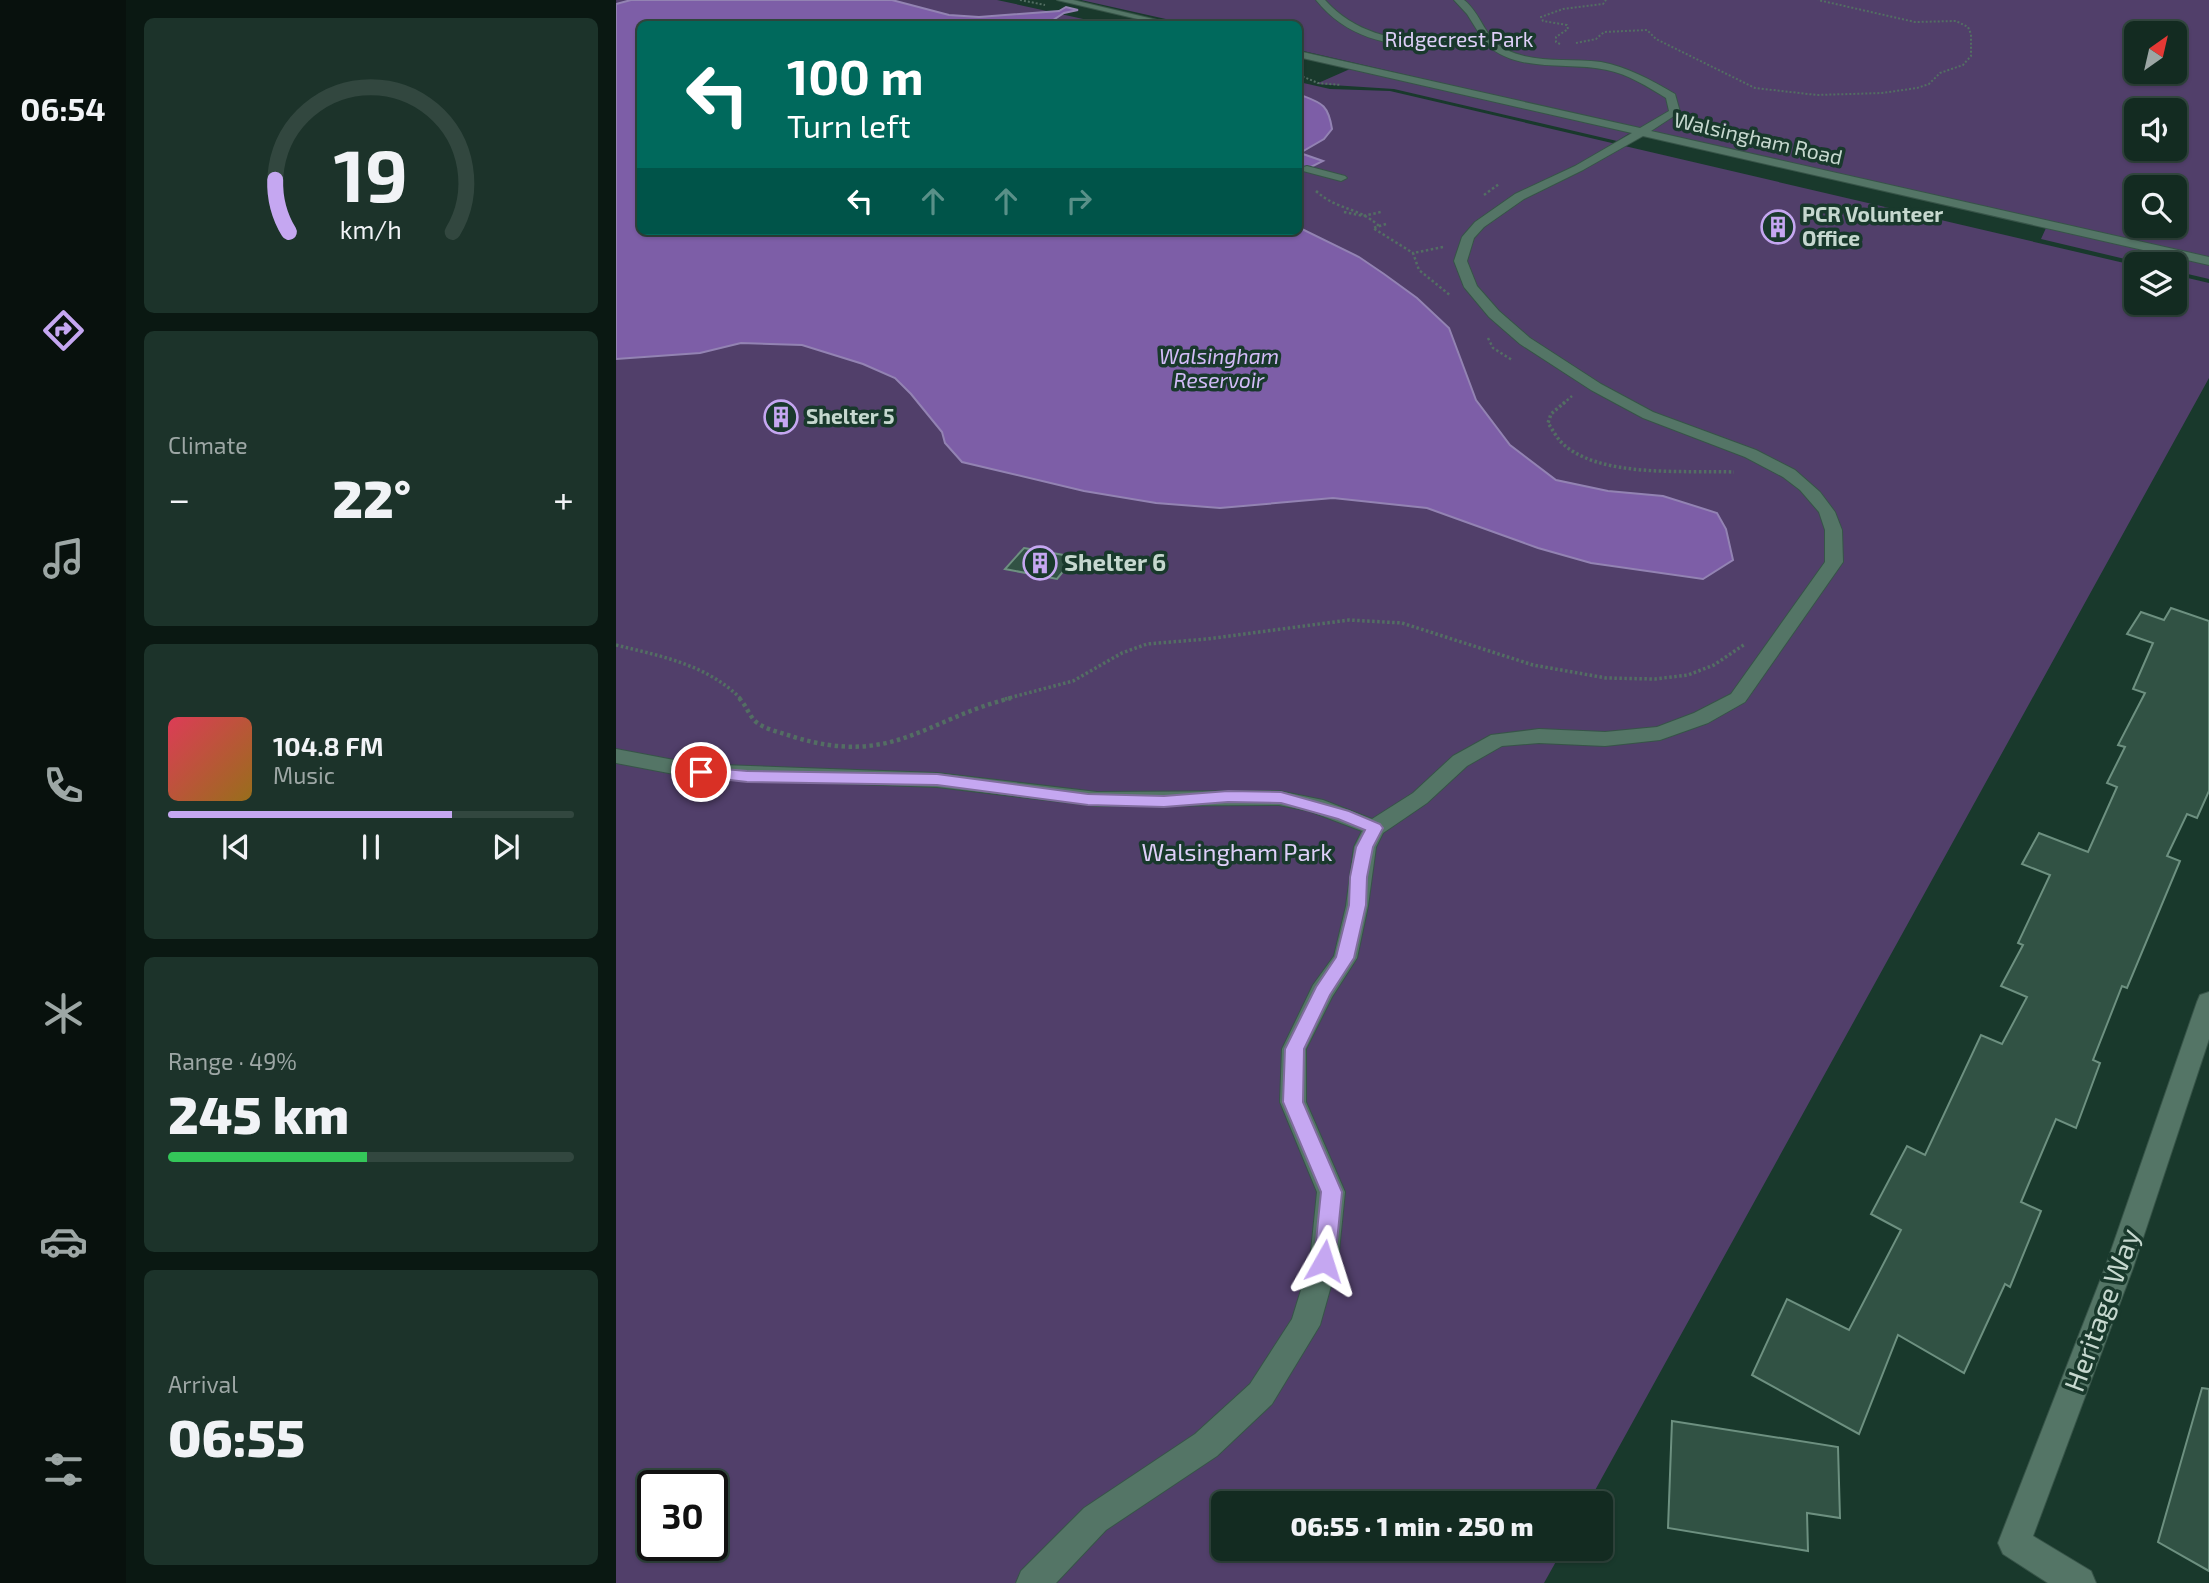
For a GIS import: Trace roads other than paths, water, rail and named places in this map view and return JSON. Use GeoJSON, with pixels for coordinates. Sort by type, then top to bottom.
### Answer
{"type":"FeatureCollection","features":[{"type":"Feature","properties":{"kind":"street"},"geometry":{"type":"LineString","coordinates":[[1061,0],[1155,21]]}},
{"type":"Feature","properties":{"kind":"street"},"geometry":{"type":"LineString","coordinates":[[1320,0],[1340,23],[1391,40],[1439,45],[1487,40]]}},
{"type":"Feature","properties":{"kind":"street"},"geometry":{"type":"LineString","coordinates":[[1033,1583],[1095,1519],[1206,1445],[1261,1394],[1305,1325],[1324,1261],[1331,1192],[1293,1102],[1294,1049],[1322,992],[1345,958],[1357,905],[1364,847],[1374,828],[1420,799],[1460,761],[1498,740],[1539,736],[1605,739],[1660,733],[1701,718],[1738,698],[1834,562],[1837,538],[1829,513],[1805,486],[1774,465],[1648,415],[1550,358],[1475,297],[1462,270],[1460,253],[1466,239],[1483,220],[1506,203],[1581,167],[1675,112],[1671,96],[1616,69],[1515,56],[1500,51],[1487,40],[1472,13],[1458,0]]}},
{"type":"Feature","properties":{"kind":"street","name":"Walsingham Road"},"geometry":{"type":"LineString","coordinates":[[1302,55],[2209,261]]}},
{"type":"Feature","properties":{"kind":"street"},"geometry":{"type":"LineString","coordinates":[[1312,166],[1347,175]]}},
{"type":"Feature","properties":{"kind":"street"},"geometry":{"type":"LineString","coordinates":[[616,756],[655,767],[747,776],[937,780],[1088,799],[1164,802],[1228,796],[1281,798],[1343,815],[1374,828]]}},
{"type":"Feature","properties":{"kind":"street","name":"Heritage Way"},"geometry":{"type":"LineString","coordinates":[[2079,1583],[2014,1543],[2119,1268],[2209,1002]]}},
{"type":"Feature","properties":{"kind":"water","name":"Walsingham Reservoir"},"geometry":{"type":"Polygon","coordinates":[[[631,0],[892,0],[949,15],[979,17],[1059,11],[1066,7],[1078,10],[1064,13],[1052,21],[637,21],[637,235],[1302,235],[1302,229],[1359,257],[1417,298],[1449,328],[1476,400],[1510,445],[1556,480],[1608,491],[1663,496],[1717,513],[1726,529],[1733,560],[1703,579],[1591,563],[1538,548],[1427,508],[1333,498],[1220,508],[1156,503],[1084,491],[962,462],[945,443],[942,432],[895,378],[863,364],[802,345],[741,343],[700,353],[616,359],[616,4],[631,0]]]}},
{"type":"Feature","properties":{"kind":"water"},"geometry":{"type":"Polygon","coordinates":[[[1302,96],[1326,109],[1332,129],[1324,139],[1302,152],[1302,96]]]}},
{"type":"Feature","properties":{"kind":"water"},"geometry":{"type":"Polygon","coordinates":[[[1302,154],[1323,161],[1303,171],[1302,154]]]}},
{"type":"Feature","properties":{"kind":"place","name":"PCR Volunteer Office"},"geometry":{"type":"Point","coordinates":[1778,227]}},
{"type":"Feature","properties":{"kind":"place","name":"Shelter 5"},"geometry":{"type":"Point","coordinates":[781,417]}},
{"type":"Feature","properties":{"kind":"place","name":"Shelter 6"},"geometry":{"type":"Point","coordinates":[1040,563]}},
{"type":"Feature","properties":{"kind":"park label","name":"Ridgecrest Park"},"geometry":{"type":"Point","coordinates":[1459,40]}},
{"type":"Feature","properties":{"kind":"park label","name":"Walsingham Park"},"geometry":{"type":"Point","coordinates":[1237,853]}}]}
